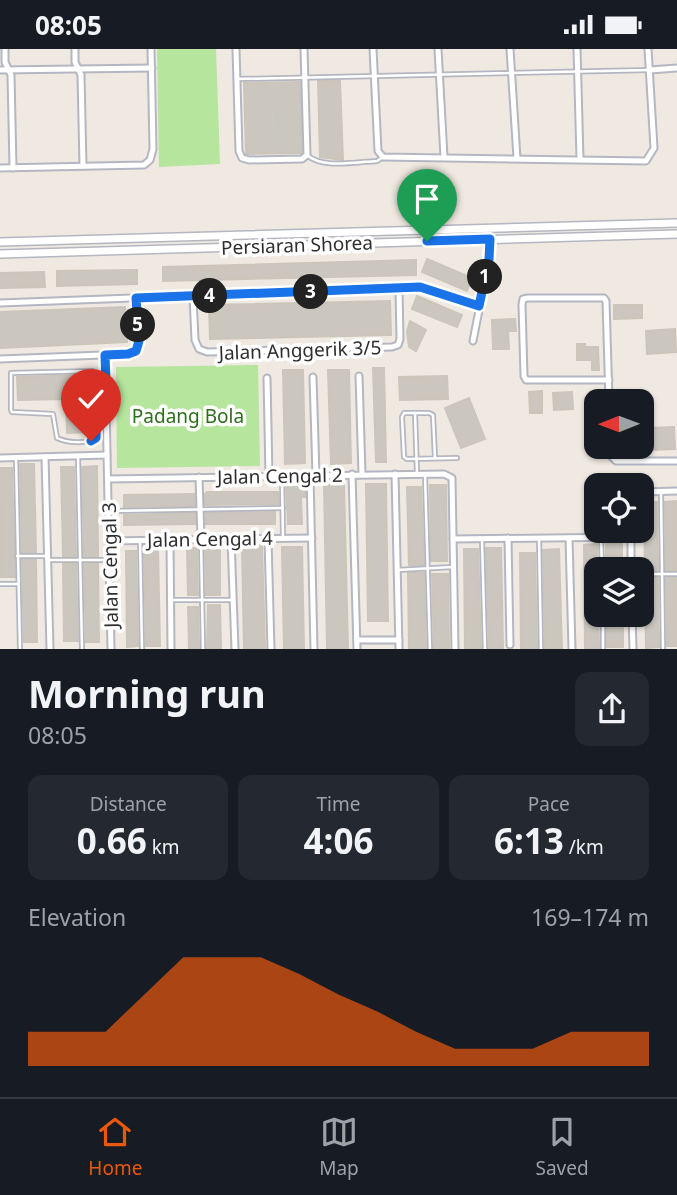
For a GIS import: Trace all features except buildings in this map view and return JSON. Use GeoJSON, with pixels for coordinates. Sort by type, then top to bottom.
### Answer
{"type":"FeatureCollection","features":[{"type":"Feature","properties":{"kind":"main road","name":"Persiaran Shorea"},"geometry":{"type":"LineString","coordinates":[[0,242],[677,223]]}},
{"type":"Feature","properties":{"kind":"main road"},"geometry":{"type":"LineString","coordinates":[[460,230],[485,234],[490,239],[521,228]]}},
{"type":"Feature","properties":{"kind":"main road","name":"Persiaran Shorea"},"geometry":{"type":"LineString","coordinates":[[0,254],[677,234]]}},
{"type":"Feature","properties":{"kind":"street"},"geometry":{"type":"LineString","coordinates":[[5,49],[5,62],[11,75],[13,168]]}},
{"type":"Feature","properties":{"kind":"street"},"geometry":{"type":"LineString","coordinates":[[75,49],[75,62],[81,75],[83,166]]}},
{"type":"Feature","properties":{"kind":"street"},"geometry":{"type":"LineString","coordinates":[[0,169],[145,165],[150,160],[153,149],[151,49]]}},
{"type":"Feature","properties":{"kind":"street"},"geometry":{"type":"LineString","coordinates":[[236,49],[239,151],[242,158],[274,159],[302,159],[307,155],[304,49]]}},
{"type":"Feature","properties":{"kind":"street"},"geometry":{"type":"LineString","coordinates":[[373,49],[378,151],[383,157],[646,161],[654,148],[648,49]]}},
{"type":"Feature","properties":{"kind":"street"},"geometry":{"type":"LineString","coordinates":[[438,49],[444,157]]}},
{"type":"Feature","properties":{"kind":"street"},"geometry":{"type":"LineString","coordinates":[[510,49],[517,158]]}},
{"type":"Feature","properties":{"kind":"street"},"geometry":{"type":"LineString","coordinates":[[577,49],[580,159]]}},
{"type":"Feature","properties":{"kind":"street"},"geometry":{"type":"LineString","coordinates":[[0,70],[152,68]]}},
{"type":"Feature","properties":{"kind":"street"},"geometry":{"type":"LineString","coordinates":[[650,70],[677,68]]}},
{"type":"Feature","properties":{"kind":"street"},"geometry":{"type":"LineString","coordinates":[[472,341],[489,259],[490,239]]}},
{"type":"Feature","properties":{"kind":"street"},"geometry":{"type":"LineString","coordinates":[[0,303],[420,287],[479,306]]}},
{"type":"Feature","properties":{"kind":"street","name":"Jalan Anggerik 3/5"},"geometry":{"type":"LineString","coordinates":[[193,296],[195,340],[199,349],[207,352],[379,348],[398,345],[399,289]]}},
{"type":"Feature","properties":{"kind":"street"},"geometry":{"type":"LineString","coordinates":[[0,359],[128,354],[136,351],[139,341],[136,298]]}},
{"type":"Feature","properties":{"kind":"street"},"geometry":{"type":"LineString","coordinates":[[609,380],[526,380],[523,299],[604,298],[609,380],[609,389]]}},
{"type":"Feature","properties":{"kind":"street","name":"Jalan Cengal 3"},"geometry":{"type":"LineString","coordinates":[[105,355],[111,649]]}},
{"type":"Feature","properties":{"kind":"street"},"geometry":{"type":"LineString","coordinates":[[359,376],[362,474]]}},
{"type":"Feature","properties":{"kind":"street"},"geometry":{"type":"LineString","coordinates":[[313,377],[314,649]]}},
{"type":"Feature","properties":{"kind":"street"},"geometry":{"type":"LineString","coordinates":[[267,378],[269,476]]}},
{"type":"Feature","properties":{"kind":"street"},"geometry":{"type":"LineString","coordinates":[[0,458],[107,455]]}},
{"type":"Feature","properties":{"kind":"street"},"geometry":{"type":"LineString","coordinates":[[45,457],[50,649]]}},
{"type":"Feature","properties":{"kind":"street"},"geometry":{"type":"LineString","coordinates":[[614,459],[677,461]]}},
{"type":"Feature","properties":{"kind":"street"},"geometry":{"type":"LineString","coordinates":[[352,474],[357,649]]}},
{"type":"Feature","properties":{"kind":"street"},"geometry":{"type":"LineString","coordinates":[[395,474],[399,649]]}},
{"type":"Feature","properties":{"kind":"street","name":"Jalan Cengal 2"},"geometry":{"type":"LineString","coordinates":[[108,479],[444,474],[452,478],[453,539]]}},
{"type":"Feature","properties":{"kind":"street"},"geometry":{"type":"LineString","coordinates":[[199,478],[201,540]]}},
{"type":"Feature","properties":{"kind":"street"},"geometry":{"type":"LineString","coordinates":[[654,491],[677,491]]}},
{"type":"Feature","properties":{"kind":"street"},"geometry":{"type":"LineString","coordinates":[[268,538],[271,649]]}},
{"type":"Feature","properties":{"kind":"street","name":"Jalan Cengal 4"},"geometry":{"type":"LineString","coordinates":[[109,541],[312,538]]}},
{"type":"Feature","properties":{"kind":"street"},"geometry":{"type":"LineString","coordinates":[[508,538],[510,645]]}},
{"type":"Feature","properties":{"kind":"street"},"geometry":{"type":"LineString","coordinates":[[569,538],[572,649]]}},
{"type":"Feature","properties":{"kind":"street"},"geometry":{"type":"LineString","coordinates":[[455,649],[453,539],[584,538]]}},
{"type":"Feature","properties":{"kind":"street"},"geometry":{"type":"LineString","coordinates":[[231,539],[235,649]]}},
{"type":"Feature","properties":{"kind":"street"},"geometry":{"type":"LineString","coordinates":[[170,540],[171,649]]}},
{"type":"Feature","properties":{"kind":"street"},"geometry":{"type":"LineString","coordinates":[[632,627],[632,649]]}},
{"type":"Feature","properties":{"kind":"street"},"geometry":{"type":"LineString","coordinates":[[357,640],[399,641]]}},
{"type":"Feature","properties":{"kind":"lane"},"geometry":{"type":"LineString","coordinates":[[237,79],[650,70]]}},
{"type":"Feature","properties":{"kind":"lane"},"geometry":{"type":"LineString","coordinates":[[307,155],[314,161],[323,162],[377,161],[383,157]]}},
{"type":"Feature","properties":{"kind":"lane"},"geometry":{"type":"LineString","coordinates":[[93,371],[96,382],[96,438],[91,441],[63,441],[57,438],[53,414],[11,410],[11,373],[93,371]]}},
{"type":"Feature","properties":{"kind":"lane"},"geometry":{"type":"LineString","coordinates":[[96,382],[106,382]]}},
{"type":"Feature","properties":{"kind":"lane"},"geometry":{"type":"LineString","coordinates":[[435,459],[433,415],[404,413],[404,457],[416,459],[435,459],[457,458]]}},
{"type":"Feature","properties":{"kind":"lane"},"geometry":{"type":"LineString","coordinates":[[415,413],[417,473]]}},
{"type":"Feature","properties":{"kind":"lane"},"geometry":{"type":"LineString","coordinates":[[78,456],[82,649]]}},
{"type":"Feature","properties":{"kind":"lane"},"geometry":{"type":"LineString","coordinates":[[16,457],[20,649]]}},
{"type":"Feature","properties":{"kind":"lane"},"geometry":{"type":"LineString","coordinates":[[425,473],[430,649]]}},
{"type":"Feature","properties":{"kind":"lane"},"geometry":{"type":"LineString","coordinates":[[282,476],[283,538]]}},
{"type":"Feature","properties":{"kind":"lane"},"geometry":{"type":"LineString","coordinates":[[661,491],[663,649]]}},
{"type":"Feature","properties":{"kind":"lane"},"geometry":{"type":"LineString","coordinates":[[109,511],[283,508]]}},
{"type":"Feature","properties":{"kind":"lane"},"geometry":{"type":"LineString","coordinates":[[539,538],[541,649]]}},
{"type":"Feature","properties":{"kind":"lane"},"geometry":{"type":"LineString","coordinates":[[482,539],[485,649]]}},
{"type":"Feature","properties":{"kind":"lane"},"geometry":{"type":"LineString","coordinates":[[140,540],[142,649]]}},
{"type":"Feature","properties":{"kind":"lane"},"geometry":{"type":"LineString","coordinates":[[201,540],[203,649]]}},
{"type":"Feature","properties":{"kind":"lane"},"geometry":{"type":"LineString","coordinates":[[17,556],[109,560]]}},
{"type":"Feature","properties":{"kind":"lane"},"geometry":{"type":"LineString","coordinates":[[397,570],[453,567]]}},
{"type":"Feature","properties":{"kind":"lane"},"geometry":{"type":"LineString","coordinates":[[654,574],[677,573]]}},
{"type":"Feature","properties":{"kind":"lane"},"geometry":{"type":"LineString","coordinates":[[0,584],[18,584]]}},
{"type":"Feature","properties":{"kind":"lane"},"geometry":{"type":"LineString","coordinates":[[170,600],[233,600]]}},
{"type":"Feature","properties":{"kind":"lane"},"geometry":{"type":"LineString","coordinates":[[603,627],[603,649]]}},
{"type":"Feature","properties":{"kind":"path"},"geometry":{"type":"LineString","coordinates":[[271,78],[274,159]]}},
{"type":"Feature","properties":{"kind":"green space"},"geometry":{"type":"Polygon","coordinates":[[[157,49],[216,49],[220,164],[159,167],[157,49]]]}},
{"type":"Feature","properties":{"kind":"green space","name":"Padang Bola"},"geometry":{"type":"Polygon","coordinates":[[[258,365],[260,466],[117,468],[116,367],[258,365]]]}},
{"type":"Feature","properties":{"kind":"route"},"geometry":{"type":"LineString","coordinates":[[91,441],[96,438],[96,382],[106,382],[105,355],[136,351],[139,341],[136,298],[420,287],[479,306],[489,259],[490,239],[427,241]]}}]}
